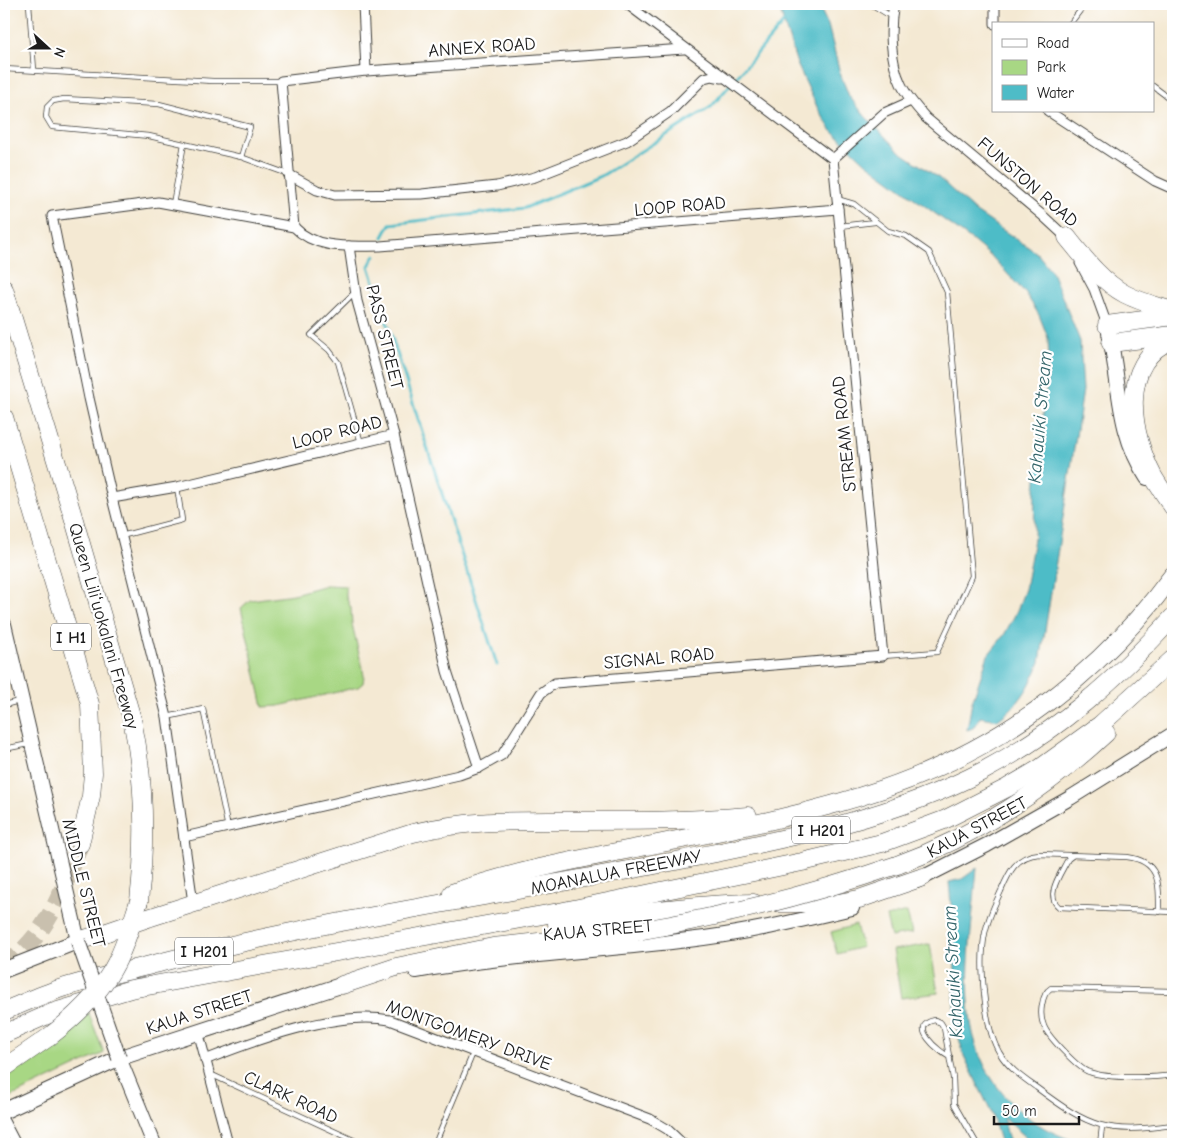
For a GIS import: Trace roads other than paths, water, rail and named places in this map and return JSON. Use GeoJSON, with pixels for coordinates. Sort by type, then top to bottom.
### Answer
{"type":"FeatureCollection","features":[{"type":"Feature","properties":{"kind":"highway"},"geometry":{"type":"LineString","coordinates":[[1067,237],[1092,266],[1115,288],[1137,299],[1173,311]]}},
{"type":"Feature","properties":{"kind":"highway","name":"Queen Liliʻuokalani Freeway"},"geometry":{"type":"LineString","coordinates":[[4,290],[72,513],[132,720],[139,754],[144,816],[139,902],[116,963],[105,981],[69,1022],[49,1038],[4,1068]]}},
{"type":"Feature","properties":{"kind":"highway"},"geometry":{"type":"LineString","coordinates":[[1107,325],[1173,316]]}},
{"type":"Feature","properties":{"kind":"highway"},"geometry":{"type":"LineString","coordinates":[[1111,343],[1173,335]]}},
{"type":"Feature","properties":{"kind":"highway"},"geometry":{"type":"LineString","coordinates":[[1173,339],[1156,349],[1146,360],[1138,374],[1134,389],[1133,407],[1137,435],[1154,477],[1173,509]]}},
{"type":"Feature","properties":{"kind":"highway","name":"Queen Liliʻuokalani Freeway"},"geometry":{"type":"LineString","coordinates":[[4,417],[90,704],[94,773],[92,796],[80,844]]}},
{"type":"Feature","properties":{"kind":"highway"},"geometry":{"type":"LineString","coordinates":[[409,908],[479,884],[565,863],[726,830],[883,789],[921,774],[1016,725],[1071,686],[1138,620],[1171,578]]}},
{"type":"Feature","properties":{"kind":"highway","name":"MOANALUA FREEWAY"},"geometry":{"type":"LineString","coordinates":[[4,1011],[58,990],[227,945],[409,908],[539,888],[792,837],[832,828],[910,803],[982,771],[1053,728],[1088,702],[1118,675],[1173,617]]}},
{"type":"Feature","properties":{"kind":"highway"},"geometry":{"type":"LineString","coordinates":[[342,985],[396,967],[492,947],[637,931],[714,918],[789,900],[928,854],[978,827],[1055,776],[1107,732],[1173,661]]}},
{"type":"Feature","properties":{"kind":"highway","name":"MOANALUA FREEWAY"},"geometry":{"type":"LineString","coordinates":[[4,1034],[54,1012],[131,989],[456,932],[834,856],[912,832],[977,804],[1039,769],[1100,725],[1173,661]]}},
{"type":"Feature","properties":{"kind":"highway"},"geometry":{"type":"LineString","coordinates":[[78,941],[413,833],[443,826],[480,821],[655,822],[801,811]]}},
{"type":"Feature","properties":{"kind":"highway"},"geometry":{"type":"LineString","coordinates":[[456,932],[555,924],[723,904],[838,903],[872,895],[923,877]]}},
{"type":"Feature","properties":{"kind":"main road"},"geometry":{"type":"LineString","coordinates":[[4,970],[78,941]]}},
{"type":"Feature","properties":{"kind":"main road","name":"KAUA STREET"},"geometry":{"type":"LineString","coordinates":[[4,1111],[119,1058],[342,985]]}},
{"type":"Feature","properties":{"kind":"street"},"geometry":{"type":"LineString","coordinates":[[363,4],[366,71]]}},
{"type":"Feature","properties":{"kind":"street"},"geometry":{"type":"LineString","coordinates":[[627,4],[684,49],[833,159],[838,209]]}},
{"type":"Feature","properties":{"kind":"street","name":"FUNSTON ROAD"},"geometry":{"type":"LineString","coordinates":[[894,4],[892,17],[894,58],[900,83],[911,101],[934,124],[1067,237],[1094,289],[1107,325],[1124,429],[1132,452],[1149,481],[1173,509]]}},
{"type":"Feature","properties":{"kind":"street"},"geometry":{"type":"LineString","coordinates":[[995,4],[995,22]]}},
{"type":"Feature","properties":{"kind":"street","name":"ANNEX ROAD"},"geometry":{"type":"LineString","coordinates":[[281,81],[366,71],[684,49]]}},
{"type":"Feature","properties":{"kind":"street"},"geometry":{"type":"LineString","coordinates":[[288,174],[317,190],[335,195],[422,194],[497,186],[535,178],[616,146],[660,120],[704,78],[712,76],[725,79]]}},
{"type":"Feature","properties":{"kind":"street"},"geometry":{"type":"LineString","coordinates":[[281,81],[294,227]]}},
{"type":"Feature","properties":{"kind":"street"},"geometry":{"type":"LineString","coordinates":[[833,159],[888,110],[911,101]]}},
{"type":"Feature","properties":{"kind":"street"},"geometry":{"type":"LineString","coordinates":[[1050,112],[1155,181],[1173,189]]}},
{"type":"Feature","properties":{"kind":"street","name":"LOOP ROAD"},"geometry":{"type":"LineString","coordinates":[[479,768],[447,671],[394,435],[176,487],[112,498],[89,398],[52,216],[158,202],[294,227],[313,241],[349,246],[380,246],[838,209]]}},
{"type":"Feature","properties":{"kind":"street","name":"STREAM ROAD"},"geometry":{"type":"LineString","coordinates":[[838,209],[883,656]]}},
{"type":"Feature","properties":{"kind":"street","name":"PASS STREET"},"geometry":{"type":"LineString","coordinates":[[349,246],[356,291],[394,435]]}},
{"type":"Feature","properties":{"kind":"street"},"geometry":{"type":"LineString","coordinates":[[112,498],[167,717],[193,903]]}},
{"type":"Feature","properties":{"kind":"street","name":"MIDDLE STREET"},"geometry":{"type":"LineString","coordinates":[[4,624],[30,744],[78,941],[119,1058],[154,1144]]}},
{"type":"Feature","properties":{"kind":"street","name":"SIGNAL ROAD"},"geometry":{"type":"LineString","coordinates":[[479,768],[502,755],[541,693],[555,684],[883,656]]}},
{"type":"Feature","properties":{"kind":"street","name":"KAUA STREET"},"geometry":{"type":"LineString","coordinates":[[342,985],[503,957],[689,940],[754,930],[862,905],[892,894],[986,845],[1062,802],[1173,734]]}},
{"type":"Feature","properties":{"kind":"street"},"geometry":{"type":"LineString","coordinates":[[184,837],[458,775],[479,768]]}},
{"type":"Feature","properties":{"kind":"street","name":"MONTGOMERY DRIVE"},"geometry":{"type":"LineString","coordinates":[[205,1060],[261,1040],[344,1018],[377,1017],[402,1023],[473,1053],[650,1119],[667,1129],[683,1144]]}},
{"type":"Feature","properties":{"kind":"street"},"geometry":{"type":"LineString","coordinates":[[198,1031],[228,1144]]}},
{"type":"Feature","properties":{"kind":"street"},"geometry":{"type":"LineString","coordinates":[[4,1121],[16,1144]]}},
{"type":"Feature","properties":{"kind":"lane"},"geometry":{"type":"LineString","coordinates":[[29,4],[34,70]]}},
{"type":"Feature","properties":{"kind":"lane"},"geometry":{"type":"LineString","coordinates":[[871,4],[892,17]]}},
{"type":"Feature","properties":{"kind":"lane"},"geometry":{"type":"LineString","coordinates":[[1072,22],[1085,4]]}},
{"type":"Feature","properties":{"kind":"lane"},"geometry":{"type":"LineString","coordinates":[[4,69],[213,81],[281,81]]}},
{"type":"Feature","properties":{"kind":"lane"},"geometry":{"type":"LineString","coordinates":[[1154,87],[1173,101]]}},
{"type":"Feature","properties":{"kind":"lane"},"geometry":{"type":"LineString","coordinates":[[241,157],[250,127],[159,104],[64,99],[53,101],[47,107],[46,117],[52,127],[149,136],[241,157],[288,174]]}},
{"type":"Feature","properties":{"kind":"lane"},"geometry":{"type":"LineString","coordinates":[[173,205],[184,144]]}},
{"type":"Feature","properties":{"kind":"lane"},"geometry":{"type":"LineString","coordinates":[[837,199],[860,207],[875,222],[891,233],[906,236],[930,252],[947,292],[972,576],[937,652],[883,656]]}},
{"type":"Feature","properties":{"kind":"lane"},"geometry":{"type":"LineString","coordinates":[[840,226],[875,222]]}},
{"type":"Feature","properties":{"kind":"lane"},"geometry":{"type":"LineString","coordinates":[[356,291],[310,335],[329,350],[338,362],[361,442]]}},
{"type":"Feature","properties":{"kind":"lane"},"geometry":{"type":"LineString","coordinates":[[121,536],[182,520],[176,487]]}},
{"type":"Feature","properties":{"kind":"lane"},"geometry":{"type":"LineString","coordinates":[[4,705],[21,701]]}},
{"type":"Feature","properties":{"kind":"lane"},"geometry":{"type":"LineString","coordinates":[[167,717],[203,709],[228,828]]}},
{"type":"Feature","properties":{"kind":"lane"},"geometry":{"type":"LineString","coordinates":[[4,749],[30,744]]}},
{"type":"Feature","properties":{"kind":"lane"},"geometry":{"type":"LineString","coordinates":[[1160,912],[1157,878],[1147,864],[1127,857],[1033,855],[1021,859],[1012,868],[985,934],[985,988],[992,1036],[1003,1060],[1071,1113],[1102,1127],[1138,1129],[1173,1125]]}},
{"type":"Feature","properties":{"kind":"lane"},"geometry":{"type":"LineString","coordinates":[[1074,856],[1068,859],[1052,894],[1054,902],[1059,907],[1173,912]]}},
{"type":"Feature","properties":{"kind":"lane"},"geometry":{"type":"LineString","coordinates":[[1173,991],[1051,988],[1043,997],[1042,1020],[1045,1029],[1053,1038],[1077,1064],[1089,1072],[1143,1077],[1173,1075]]}},
{"type":"Feature","properties":{"kind":"lane"},"geometry":{"type":"LineString","coordinates":[[950,1057],[936,1050],[928,1039],[924,1030],[929,1022],[935,1020],[943,1025],[950,1057],[954,1078],[954,1104],[977,1144]]}},
{"type":"Feature","properties":{"kind":"lane"},"geometry":{"type":"LineString","coordinates":[[435,1144],[473,1053]]}},
{"type":"Feature","properties":{"kind":"lane","name":"CLARK ROAD"},"geometry":{"type":"LineString","coordinates":[[209,1074],[362,1144]]}},
{"type":"Feature","properties":{"kind":"lane"},"geometry":{"type":"LineString","coordinates":[[1100,1143],[1102,1127]]}},
{"type":"Feature","properties":{"kind":"water"},"geometry":{"type":"Polygon","coordinates":[[[778,4],[818,4],[828,25],[840,73],[849,96],[865,116],[899,151],[939,178],[976,212],[1037,253],[1052,272],[1080,341],[1083,390],[1040,662],[1028,687],[1013,707],[998,720],[980,717],[973,728],[967,730],[972,702],[988,655],[1004,635],[1016,613],[1025,589],[1034,539],[1035,489],[1049,363],[1048,338],[1039,315],[1026,294],[993,258],[866,163],[831,130],[818,109],[797,64],[778,4]]]}},
{"type":"Feature","properties":{"kind":"water"},"geometry":{"type":"Polygon","coordinates":[[[977,868],[968,985],[971,1023],[976,1045],[996,1085],[1010,1102],[1045,1128],[1065,1138],[1087,1144],[1034,1144],[1003,1117],[1010,1144],[1001,1144],[991,1112],[964,1056],[957,1031],[954,1006],[955,950],[949,882],[962,879],[977,868]]]}},
{"type":"Feature","properties":{"kind":"waterway"},"geometry":{"type":"LineString","coordinates":[[383,237],[390,224],[525,208],[603,175],[711,107],[785,21]]}},
{"type":"Feature","properties":{"kind":"waterway"},"geometry":{"type":"LineString","coordinates":[[375,255],[369,266],[497,665]]}},
{"type":"Feature","properties":{"kind":"tunnel"},"geometry":{"type":"LineString","coordinates":[[4,967],[32,940],[52,912],[80,844]]}},
{"type":"Feature","properties":{"kind":"water label","name":"Kahauiki Stream"},"geometry":{"type":"Point","coordinates":[1039,417]}},
{"type":"Feature","properties":{"kind":"water label","name":"Kahauiki Stream"},"geometry":{"type":"Point","coordinates":[952,972]}}]}
